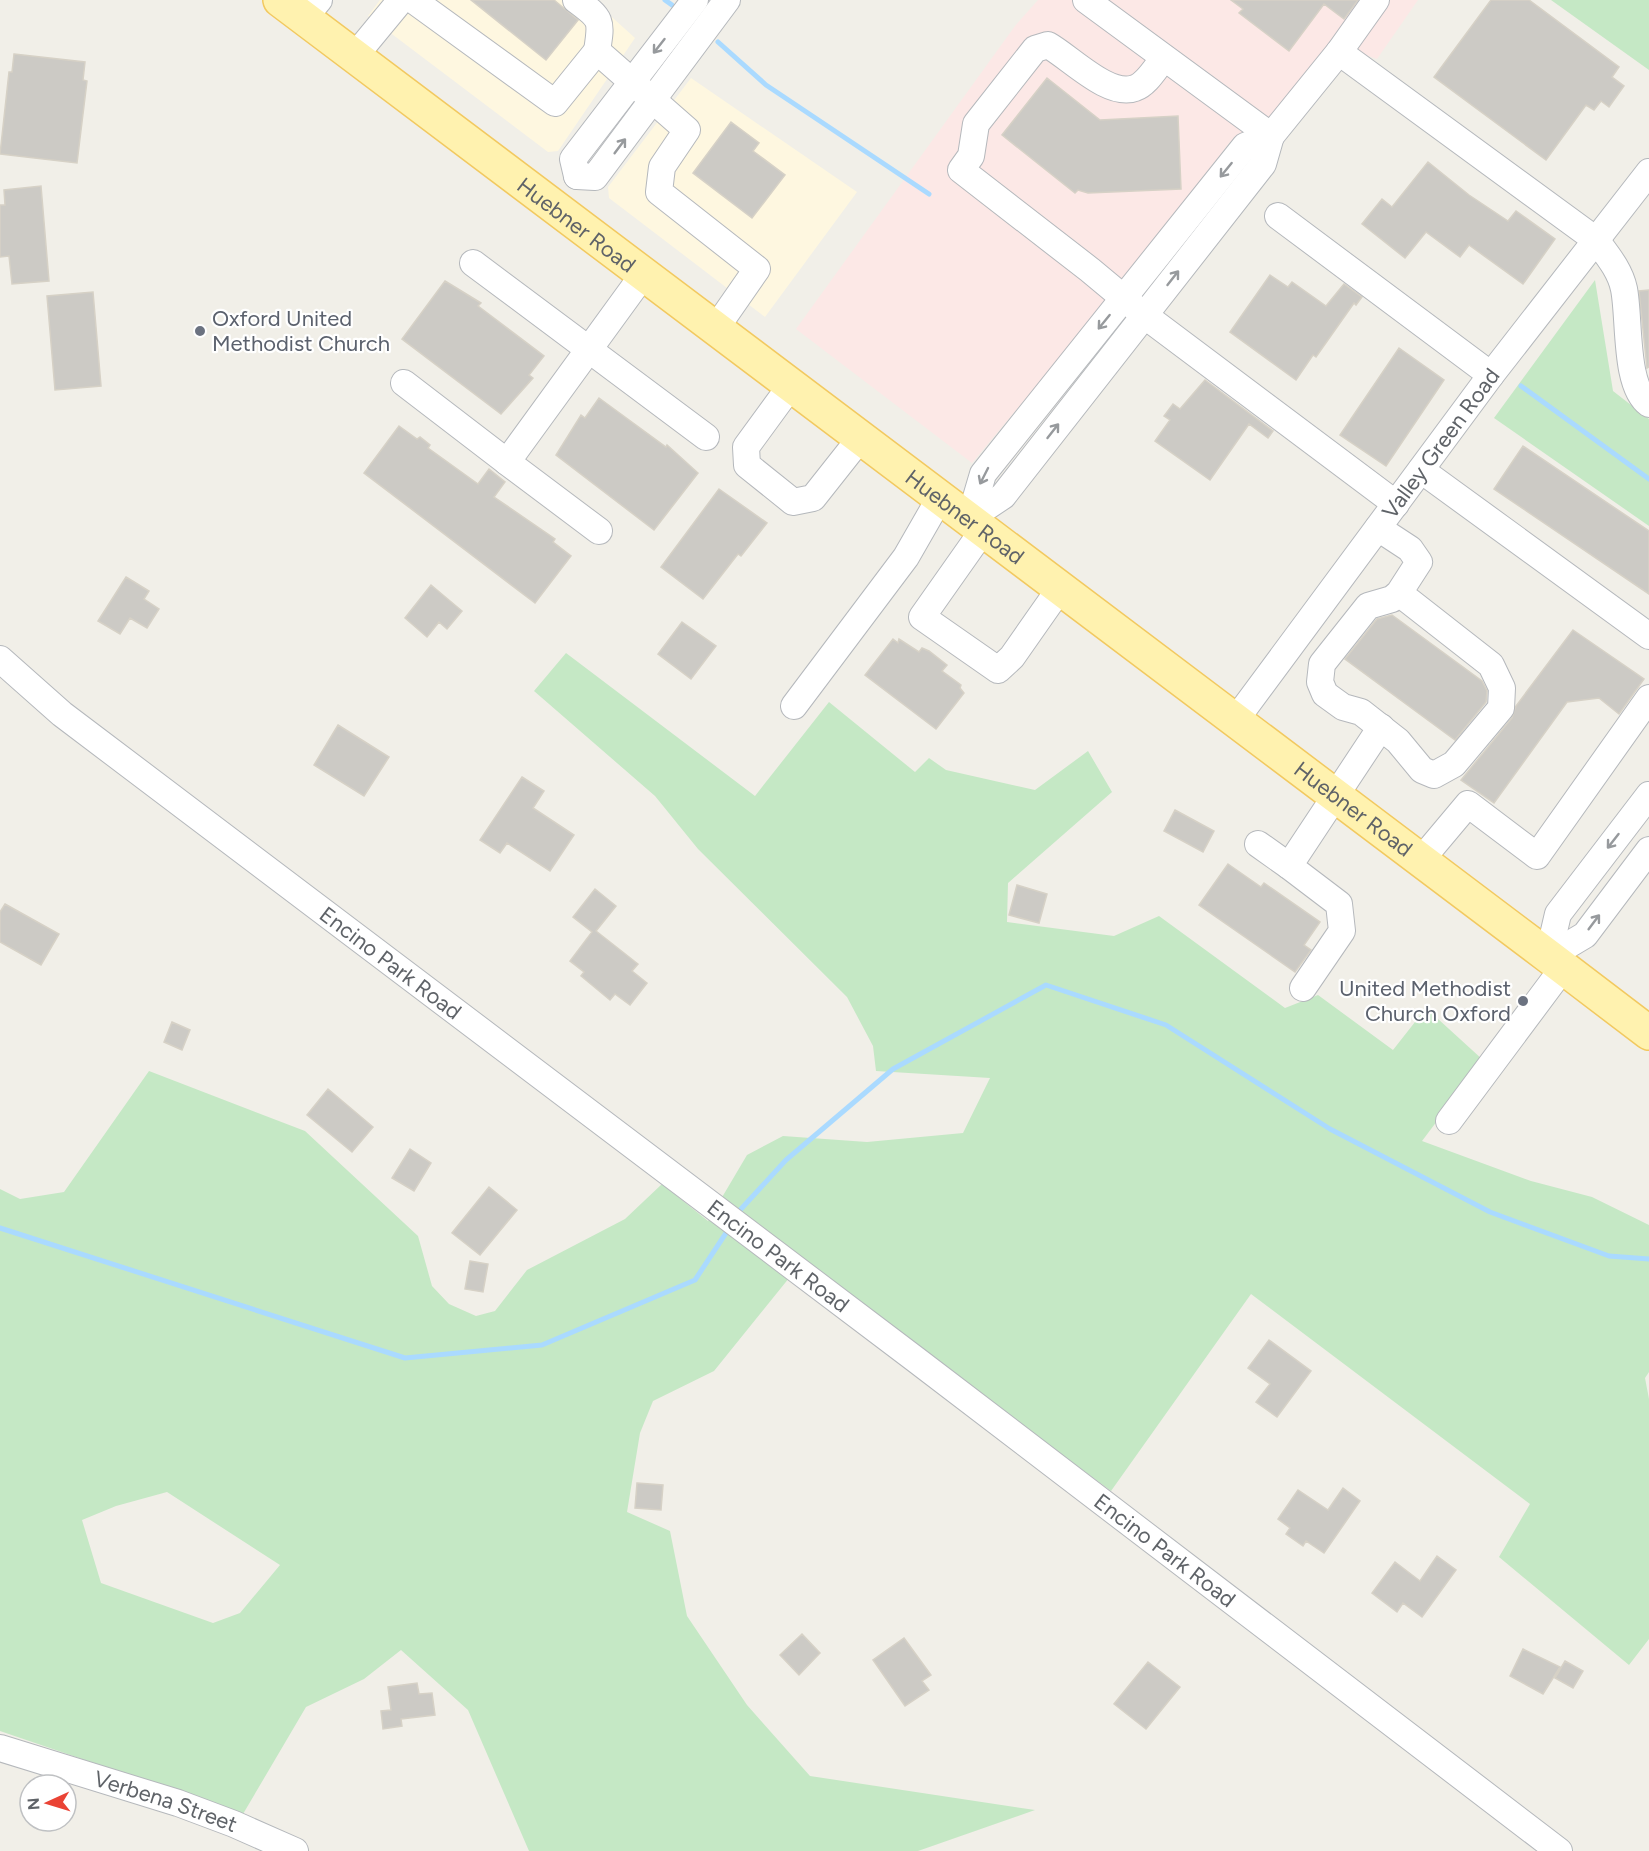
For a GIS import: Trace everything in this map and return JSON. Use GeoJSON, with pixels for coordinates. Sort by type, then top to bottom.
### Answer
{"type":"FeatureCollection","features":[{"type":"Feature","properties":{"kind":"main road","name":"Huebner Road"},"geometry":{"type":"LineString","coordinates":[[301,6],[354,57],[1237,718],[1649,1033]]}},
{"type":"Feature","properties":{"kind":"street"},"geometry":{"type":"LineString","coordinates":[[354,57],[401,0]]}},
{"type":"Feature","properties":{"kind":"street"},"geometry":{"type":"LineString","coordinates":[[413,0],[555,103],[597,51],[602,25],[596,15],[576,0]]}},
{"type":"Feature","properties":{"kind":"street"},"geometry":{"type":"LineString","coordinates":[[577,176],[573,159],[695,0]]}},
{"type":"Feature","properties":{"kind":"street"},"geometry":{"type":"LineString","coordinates":[[577,176],[595,177],[654,101],[727,0]]}},
{"type":"Feature","properties":{"kind":"street"},"geometry":{"type":"LineString","coordinates":[[1086,0],[1271,136]]}},
{"type":"Feature","properties":{"kind":"street"},"geometry":{"type":"LineString","coordinates":[[1061,587],[1012,657],[998,670],[922,617],[977,524],[1003,496],[1263,164],[1271,136],[1339,52],[1376,0]]}},
{"type":"Feature","properties":{"kind":"street"},"geometry":{"type":"LineString","coordinates":[[1164,58],[1136,88],[1119,91],[1048,45],[1035,49],[976,124],[971,156],[961,171],[1144,315],[1396,504]]}},
{"type":"Feature","properties":{"kind":"street"},"geometry":{"type":"LineString","coordinates":[[597,51],[687,130],[662,167],[659,192],[757,268],[716,327]]}},
{"type":"Feature","properties":{"kind":"street"},"geometry":{"type":"LineString","coordinates":[[1339,52],[1596,240],[1612,262],[1623,287],[1635,384],[1649,404]]}},
{"type":"Feature","properties":{"kind":"street"},"geometry":{"type":"LineString","coordinates":[[977,524],[983,474],[1245,146],[1271,136]]}},
{"type":"Feature","properties":{"kind":"street","name":"Valley Green Road"},"geometry":{"type":"LineString","coordinates":[[1237,718],[1491,375],[1649,172]]}},
{"type":"Feature","properties":{"kind":"street"},"geometry":{"type":"LineString","coordinates":[[554,206],[577,176]]}},
{"type":"Feature","properties":{"kind":"street"},"geometry":{"type":"LineString","coordinates":[[1278,216],[1491,375]]}},
{"type":"Feature","properties":{"kind":"street"},"geometry":{"type":"LineString","coordinates":[[473,263],[706,437]]}},
{"type":"Feature","properties":{"kind":"street"},"geometry":{"type":"LineString","coordinates":[[507,462],[643,275]]}},
{"type":"Feature","properties":{"kind":"street"},"geometry":{"type":"LineString","coordinates":[[404,383],[600,531]]}},
{"type":"Feature","properties":{"kind":"street"},"geometry":{"type":"LineString","coordinates":[[792,384],[746,447],[747,465],[793,502],[813,498],[862,436]]}},
{"type":"Feature","properties":{"kind":"street"},"geometry":{"type":"LineString","coordinates":[[1421,470],[1649,636]]}},
{"type":"Feature","properties":{"kind":"street"},"geometry":{"type":"LineString","coordinates":[[794,706],[906,557],[940,496]]}},
{"type":"Feature","properties":{"kind":"street"},"geometry":{"type":"LineString","coordinates":[[1378,528],[1410,549],[1419,562],[1399,593],[1392,598],[1368,606],[1322,664],[1320,682],[1325,694],[1343,707],[1361,712],[1398,741],[1422,770],[1434,775],[1454,764],[1501,708],[1502,688],[1491,665],[1399,593]]}},
{"type":"Feature","properties":{"kind":"street","name":"Encino Park Road"},"geometry":{"type":"LineString","coordinates":[[0,659],[62,714],[915,1359],[1559,1851]]}},
{"type":"Feature","properties":{"kind":"street"},"geometry":{"type":"LineString","coordinates":[[1421,860],[1468,804],[1537,856],[1649,698]]}},
{"type":"Feature","properties":{"kind":"street"},"geometry":{"type":"LineString","coordinates":[[1289,866],[1381,727]]}},
{"type":"Feature","properties":{"kind":"street"},"geometry":{"type":"LineString","coordinates":[[1556,962],[1558,914],[1649,795]]}},
{"type":"Feature","properties":{"kind":"street"},"geometry":{"type":"LineString","coordinates":[[1258,844],[1339,904],[1342,931],[1303,988]]}},
{"type":"Feature","properties":{"kind":"street"},"geometry":{"type":"LineString","coordinates":[[1449,1121],[1556,962],[1585,935],[1648,853]]}},
{"type":"Feature","properties":{"kind":"street","name":"Verbena Street"},"geometry":{"type":"LineString","coordinates":[[0,1748],[178,1803],[234,1824],[295,1851]]}},
{"type":"Feature","properties":{"kind":"shaded area"},"geometry":{"type":"Polygon","coordinates":[[[380,0],[593,0],[635,38],[558,151],[548,152],[368,16],[380,0]]]}},
{"type":"Feature","properties":{"kind":"shaded area"},"geometry":{"type":"Polygon","coordinates":[[[1038,0],[1418,0],[1377,59],[1333,44],[1272,117],[1230,142],[1068,354],[1027,397],[972,463],[796,329],[1015,26],[1038,0]]]}},
{"type":"Feature","properties":{"kind":"shaded area"},"geometry":{"type":"Polygon","coordinates":[[[691,78],[857,192],[765,317],[609,198],[608,187],[691,78]]]}},
{"type":"Feature","properties":{"kind":"green space"},"geometry":{"type":"Polygon","coordinates":[[[1551,0],[1649,0],[1649,70],[1551,0]]]}},
{"type":"Feature","properties":{"kind":"green space"},"geometry":{"type":"Polygon","coordinates":[[[1595,280],[1613,391],[1649,419],[1649,526],[1494,418],[1595,280]]]}},
{"type":"Feature","properties":{"kind":"green space"},"geometry":{"type":"Polygon","coordinates":[[[566,653],[755,796],[829,702],[915,772],[929,758],[946,770],[1035,790],[1088,751],[1112,792],[1008,883],[1007,922],[1114,936],[1159,916],[1285,1008],[1318,995],[1393,1050],[1426,1008],[1483,1060],[1422,1141],[1531,1181],[1592,1197],[1649,1225],[1649,1372],[1645,1378],[1649,1399],[1649,1639],[1629,1665],[1499,1557],[1530,1504],[1251,1294],[1111,1491],[802,1262],[714,1371],[653,1401],[640,1433],[627,1512],[670,1531],[687,1616],[747,1705],[810,1776],[1035,1810],[918,1851],[529,1851],[468,1710],[401,1650],[364,1679],[306,1707],[243,1814],[0,1731],[0,1189],[20,1199],[64,1192],[149,1071],[305,1131],[418,1236],[432,1286],[449,1304],[476,1316],[495,1311],[527,1270],[625,1219],[662,1184],[708,1221],[747,1155],[783,1136],[867,1142],[963,1133],[990,1078],[876,1071],[873,1046],[847,997],[698,849],[655,796],[534,691],[566,653]],[[167,1492],[116,1506],[82,1520],[101,1583],[213,1623],[240,1613],[280,1565],[167,1492]]]}},
{"type":"Feature","properties":{"kind":"building"},"geometry":{"type":"Polygon","coordinates":[[[471,0],[554,0],[578,20],[546,60],[471,0]]]}},
{"type":"Feature","properties":{"kind":"building"},"geometry":{"type":"Polygon","coordinates":[[[1231,0],[1358,0],[1344,19],[1324,4],[1289,51],[1239,13],[1243,9],[1231,0]]]}},
{"type":"Feature","properties":{"kind":"building"},"geometry":{"type":"Polygon","coordinates":[[[1491,0],[1529,0],[1619,67],[1612,77],[1624,86],[1609,107],[1601,101],[1594,110],[1586,105],[1546,160],[1434,77],[1491,0]]]}},
{"type":"Feature","properties":{"kind":"building"},"geometry":{"type":"Polygon","coordinates":[[[14,54],[85,62],[83,80],[87,81],[77,163],[0,154],[9,72],[12,72],[14,54]]]}},
{"type":"Feature","properties":{"kind":"building"},"geometry":{"type":"Polygon","coordinates":[[[1047,78],[1100,120],[1178,116],[1181,189],[1088,193],[1078,190],[1075,193],[1002,135],[1047,78]]]}},
{"type":"Feature","properties":{"kind":"building"},"geometry":{"type":"Polygon","coordinates":[[[731,122],[759,143],[753,151],[785,175],[752,218],[693,173],[731,122]]]}},
{"type":"Feature","properties":{"kind":"building"},"geometry":{"type":"Polygon","coordinates":[[[1428,162],[1469,195],[1508,221],[1516,211],[1555,239],[1523,284],[1469,245],[1460,257],[1426,232],[1405,258],[1362,224],[1382,199],[1392,207],[1428,162]]]}},
{"type":"Feature","properties":{"kind":"building"},"geometry":{"type":"Polygon","coordinates":[[[41,186],[49,281],[12,284],[9,256],[0,257],[0,205],[5,205],[4,190],[41,186]]]}},
{"type":"Feature","properties":{"kind":"building"},"geometry":{"type":"Polygon","coordinates":[[[1270,275],[1288,287],[1292,282],[1326,306],[1344,284],[1362,297],[1356,305],[1354,303],[1316,357],[1313,355],[1296,380],[1230,332],[1270,275]]]}},
{"type":"Feature","properties":{"kind":"building"},"geometry":{"type":"Polygon","coordinates":[[[445,281],[481,303],[478,306],[544,356],[529,375],[533,378],[501,414],[402,339],[445,281]]]}},
{"type":"Feature","properties":{"kind":"building"},"geometry":{"type":"Polygon","coordinates":[[[1649,290],[1649,367],[1647,368],[1639,291],[1649,290]]]}},
{"type":"Feature","properties":{"kind":"building"},"geometry":{"type":"Polygon","coordinates":[[[93,292],[101,386],[55,390],[47,296],[93,292]]]}},
{"type":"Feature","properties":{"kind":"building"},"geometry":{"type":"Polygon","coordinates":[[[1399,348],[1444,380],[1386,466],[1340,435],[1399,348]]]}},
{"type":"Feature","properties":{"kind":"building"},"geometry":{"type":"Polygon","coordinates":[[[1205,380],[1273,431],[1268,438],[1249,424],[1210,480],[1155,441],[1170,420],[1164,416],[1173,404],[1180,409],[1205,380]]]}},
{"type":"Feature","properties":{"kind":"building"},"geometry":{"type":"Polygon","coordinates":[[[599,398],[666,447],[667,445],[698,473],[654,530],[556,455],[581,415],[585,418],[599,398]]]}},
{"type":"Feature","properties":{"kind":"building"},"geometry":{"type":"Polygon","coordinates":[[[399,426],[417,439],[420,437],[430,445],[428,448],[478,484],[489,469],[505,482],[494,497],[555,539],[553,542],[571,556],[535,603],[364,473],[399,426]]]}},
{"type":"Feature","properties":{"kind":"building"},"geometry":{"type":"Polygon","coordinates":[[[1523,446],[1649,531],[1649,594],[1494,489],[1523,446]]]}},
{"type":"Feature","properties":{"kind":"building"},"geometry":{"type":"Polygon","coordinates":[[[719,489],[767,523],[741,556],[738,554],[703,599],[661,567],[719,489]]]}},
{"type":"Feature","properties":{"kind":"building"},"geometry":{"type":"Polygon","coordinates":[[[126,577],[149,591],[144,599],[159,609],[147,628],[130,618],[120,634],[98,621],[126,577]]]}},
{"type":"Feature","properties":{"kind":"building"},"geometry":{"type":"Polygon","coordinates":[[[431,585],[462,611],[447,629],[439,622],[427,637],[405,618],[431,585]]]}},
{"type":"Feature","properties":{"kind":"building"},"geometry":{"type":"Polygon","coordinates":[[[1392,615],[1482,681],[1487,691],[1486,702],[1455,740],[1345,659],[1377,619],[1392,615]]]}},
{"type":"Feature","properties":{"kind":"building"},"geometry":{"type":"Polygon","coordinates":[[[682,622],[716,646],[691,679],[658,654],[682,622]]]}},
{"type":"Feature","properties":{"kind":"building"},"geometry":{"type":"Polygon","coordinates":[[[1573,630],[1644,679],[1619,714],[1599,698],[1567,702],[1494,803],[1461,780],[1512,718],[1516,706],[1573,630]]]}},
{"type":"Feature","properties":{"kind":"building"},"geometry":{"type":"Polygon","coordinates":[[[893,639],[898,643],[899,639],[919,652],[922,648],[929,651],[947,665],[942,671],[961,685],[960,688],[964,693],[936,729],[865,675],[893,639]]]}},
{"type":"Feature","properties":{"kind":"building"},"geometry":{"type":"Polygon","coordinates":[[[338,725],[389,757],[364,796],[314,765],[338,725]]]}},
{"type":"Feature","properties":{"kind":"building"},"geometry":{"type":"Polygon","coordinates":[[[522,777],[544,791],[533,808],[574,835],[550,871],[507,843],[500,853],[480,840],[522,777]]]}},
{"type":"Feature","properties":{"kind":"building"},"geometry":{"type":"Polygon","coordinates":[[[1175,810],[1214,831],[1203,852],[1164,831],[1175,810]]]}},
{"type":"Feature","properties":{"kind":"building"},"geometry":{"type":"Polygon","coordinates":[[[1228,864],[1261,887],[1264,883],[1320,922],[1304,945],[1311,950],[1295,972],[1199,905],[1228,864]]]}},
{"type":"Feature","properties":{"kind":"building"},"geometry":{"type":"Polygon","coordinates":[[[1017,885],[1047,894],[1039,923],[1009,915],[1017,885]]]}},
{"type":"Feature","properties":{"kind":"building"},"geometry":{"type":"Polygon","coordinates":[[[595,889],[616,906],[596,931],[638,964],[632,971],[647,983],[630,1005],[615,994],[610,1000],[581,976],[584,972],[570,961],[592,932],[573,917],[595,889]]]}},
{"type":"Feature","properties":{"kind":"building"},"geometry":{"type":"Polygon","coordinates":[[[5,904],[59,934],[41,965],[0,942],[0,912],[5,904]]]}},
{"type":"Feature","properties":{"kind":"building"},"geometry":{"type":"Polygon","coordinates":[[[172,1022],[190,1030],[182,1050],[164,1042],[172,1022]]]}},
{"type":"Feature","properties":{"kind":"building"},"geometry":{"type":"Polygon","coordinates":[[[328,1089],[373,1127],[352,1152],[307,1115],[328,1089]]]}},
{"type":"Feature","properties":{"kind":"building"},"geometry":{"type":"Polygon","coordinates":[[[410,1149],[431,1163],[414,1191],[392,1178],[410,1149]]]}},
{"type":"Feature","properties":{"kind":"building"},"geometry":{"type":"Polygon","coordinates":[[[489,1187],[517,1210],[480,1255],[452,1233],[489,1187]]]}},
{"type":"Feature","properties":{"kind":"building"},"geometry":{"type":"Polygon","coordinates":[[[470,1261],[488,1264],[483,1292],[465,1289],[470,1261]]]}},
{"type":"Feature","properties":{"kind":"building"},"geometry":{"type":"Polygon","coordinates":[[[1269,1340],[1311,1371],[1277,1417],[1256,1402],[1270,1384],[1248,1368],[1269,1340]]]}},
{"type":"Feature","properties":{"kind":"building"},"geometry":{"type":"Polygon","coordinates":[[[637,1483],[663,1485],[661,1510],[635,1508],[637,1483]]]}},
{"type":"Feature","properties":{"kind":"building"},"geometry":{"type":"Polygon","coordinates":[[[1343,1488],[1360,1501],[1324,1553],[1306,1541],[1303,1546],[1286,1534],[1290,1528],[1278,1519],[1298,1490],[1328,1510],[1343,1488]]]}},
{"type":"Feature","properties":{"kind":"building"},"geometry":{"type":"Polygon","coordinates":[[[1437,1556],[1456,1570],[1422,1617],[1403,1603],[1397,1612],[1372,1593],[1395,1562],[1420,1581],[1437,1556]]]}},
{"type":"Feature","properties":{"kind":"building"},"geometry":{"type":"Polygon","coordinates":[[[802,1634],[820,1653],[799,1675],[780,1655],[802,1634]]]}},
{"type":"Feature","properties":{"kind":"building"},"geometry":{"type":"Polygon","coordinates":[[[904,1638],[931,1675],[922,1681],[929,1690],[905,1706],[873,1660],[904,1638]]]}},
{"type":"Feature","properties":{"kind":"building"},"geometry":{"type":"Polygon","coordinates":[[[1523,1649],[1560,1667],[1543,1694],[1510,1676],[1523,1649]]]}},
{"type":"Feature","properties":{"kind":"building"},"geometry":{"type":"Polygon","coordinates":[[[1565,1661],[1583,1671],[1573,1688],[1555,1678],[1565,1661]]]}},
{"type":"Feature","properties":{"kind":"building"},"geometry":{"type":"Polygon","coordinates":[[[1148,1662],[1180,1687],[1146,1729],[1114,1704],[1148,1662]]]}},
{"type":"Feature","properties":{"kind":"building"},"geometry":{"type":"Polygon","coordinates":[[[417,1683],[419,1694],[432,1693],[435,1715],[401,1719],[402,1726],[383,1729],[381,1711],[391,1710],[388,1687],[417,1683]]]}},
{"type":"Feature","properties":{"kind":"waterway"},"geometry":{"type":"LineString","coordinates":[[665,0],[672,5]]}},
{"type":"Feature","properties":{"kind":"waterway"},"geometry":{"type":"LineString","coordinates":[[718,42],[766,85],[929,194]]}},
{"type":"Feature","properties":{"kind":"waterway"},"geometry":{"type":"LineString","coordinates":[[1521,386],[1649,479]]}},
{"type":"Feature","properties":{"kind":"waterway"},"geometry":{"type":"LineString","coordinates":[[741,1209],[786,1160],[893,1069],[1046,985],[1166,1025],[1330,1129],[1490,1212],[1609,1256],[1649,1259]]}},
{"type":"Feature","properties":{"kind":"waterway"},"geometry":{"type":"LineString","coordinates":[[0,1228],[405,1358],[542,1345],[695,1280],[728,1230]]}},
{"type":"Feature","properties":{"kind":"place","name":"Oxford United Methodist Church"},"geometry":{"type":"Point","coordinates":[200,331]}},
{"type":"Feature","properties":{"kind":"place","name":"United Methodist Church Oxford"},"geometry":{"type":"Point","coordinates":[1523,1001]}}]}
